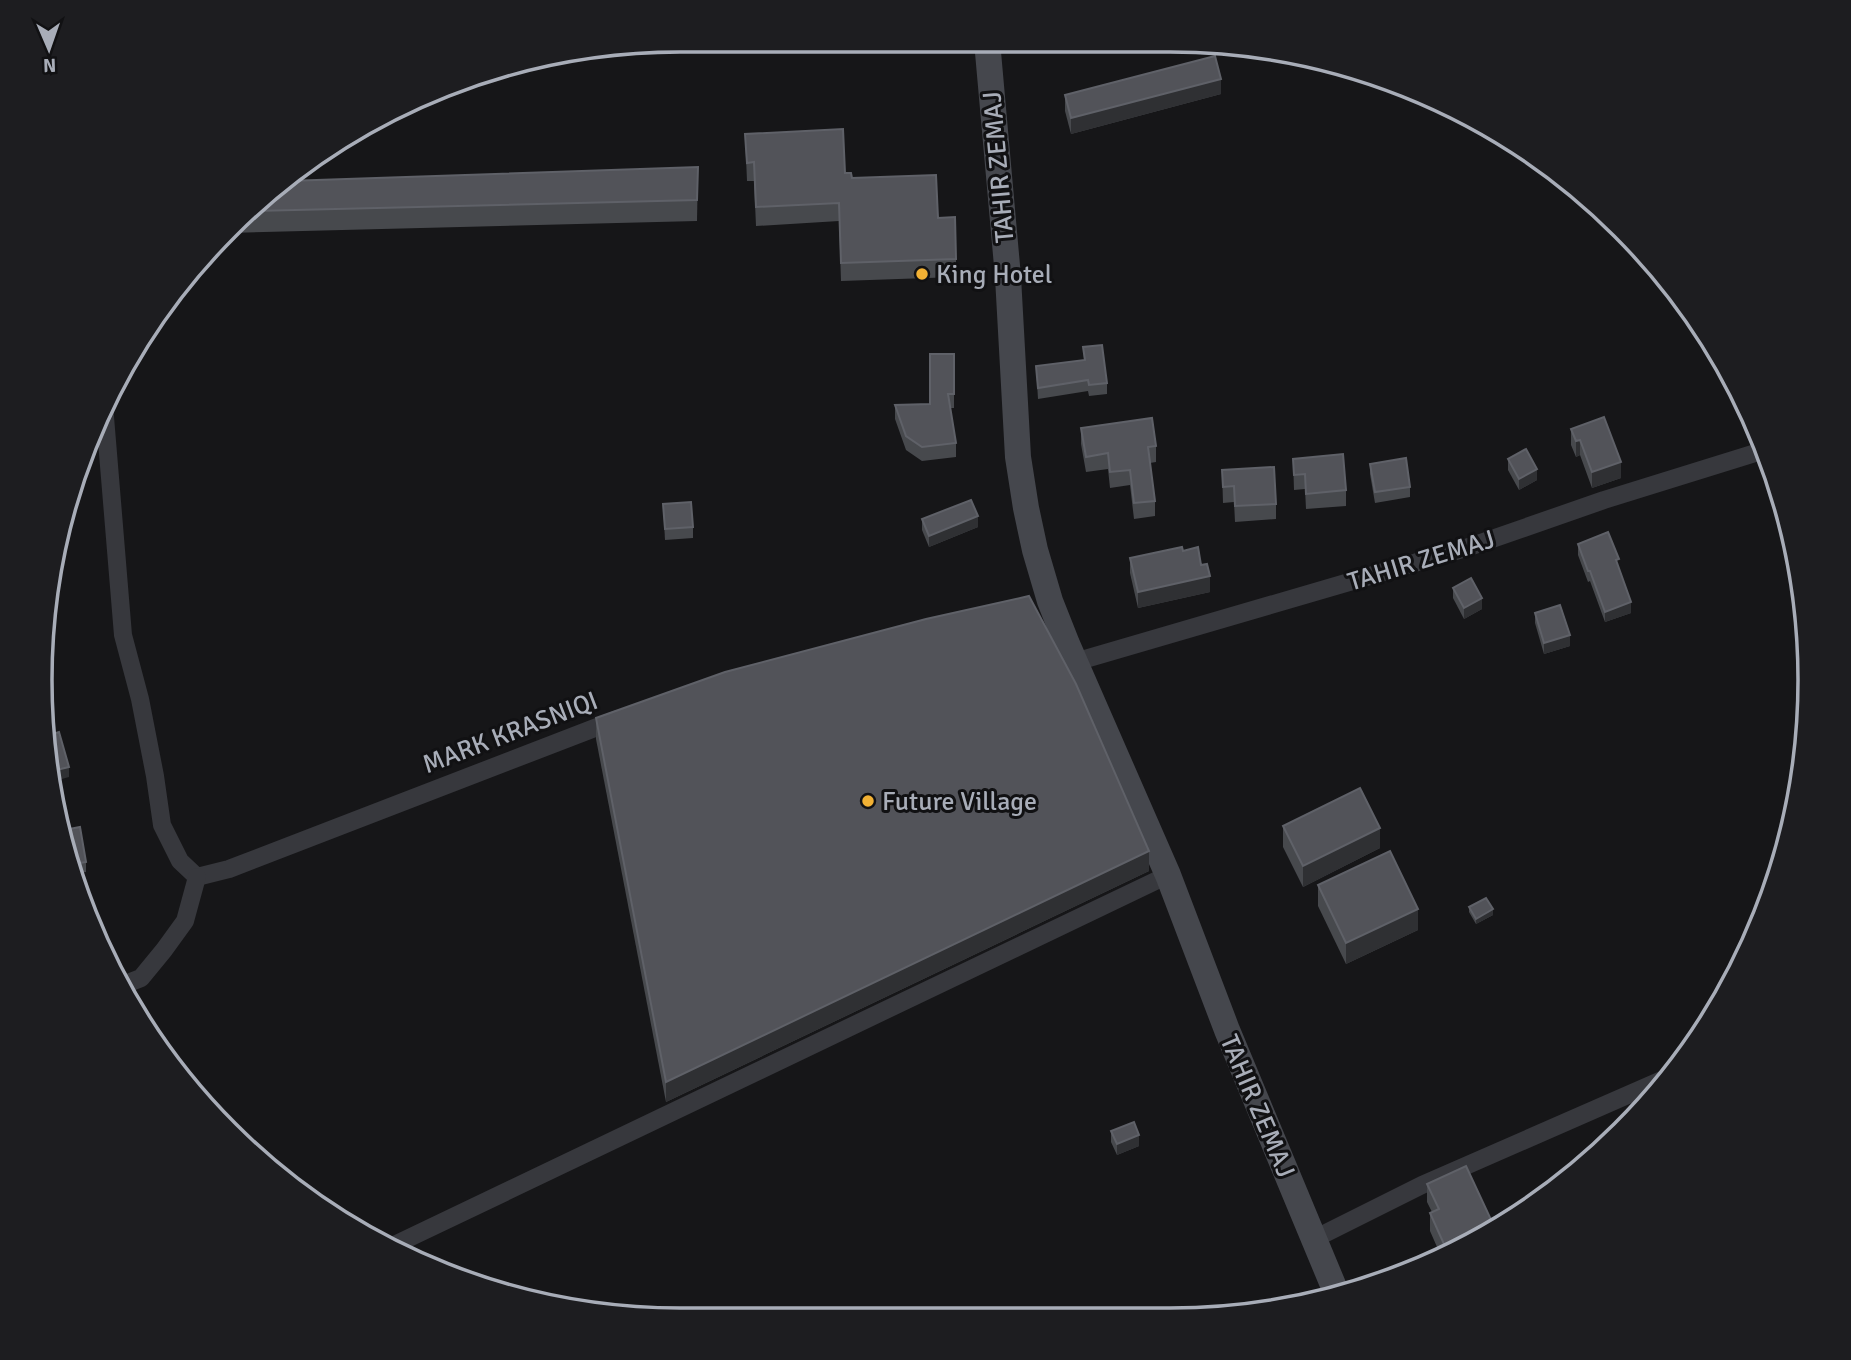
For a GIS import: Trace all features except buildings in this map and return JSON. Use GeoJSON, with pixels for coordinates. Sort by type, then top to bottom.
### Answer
{"type":"FeatureCollection","features":[{"type":"Feature","properties":{"kind":"main road","name":"TAHIR ZEMAJ"},"geometry":{"type":"LineString","coordinates":[[988,52],[1008,276],[1018,457],[1043,602],[1075,662],[1168,875],[1227,1030],[1333,1286]]}},
{"type":"Feature","properties":{"kind":"street"},"geometry":{"type":"LineString","coordinates":[[106,427],[123,635],[140,699],[162,825],[180,861],[197,877],[185,921],[141,978],[131,982]]}},
{"type":"Feature","properties":{"kind":"street","name":"TAHIR ZEMAJ"},"geometry":{"type":"LineString","coordinates":[[1075,662],[1469,547],[1604,500],[1756,453]]}},
{"type":"Feature","properties":{"kind":"street","name":"MARK KRASNIQI"},"geometry":{"type":"LineString","coordinates":[[197,877],[229,869],[632,714]]}},
{"type":"Feature","properties":{"kind":"street"},"geometry":{"type":"LineString","coordinates":[[400,1242],[1168,875]]}},
{"type":"Feature","properties":{"kind":"street"},"geometry":{"type":"LineString","coordinates":[[1314,1239],[1422,1185],[1650,1085]]}},
{"type":"Feature","properties":{"kind":"place","name":"King Hotel"},"geometry":{"type":"Point","coordinates":[922,274]}},
{"type":"Feature","properties":{"kind":"place","name":"Future Village"},"geometry":{"type":"Point","coordinates":[868,801]}}]}
